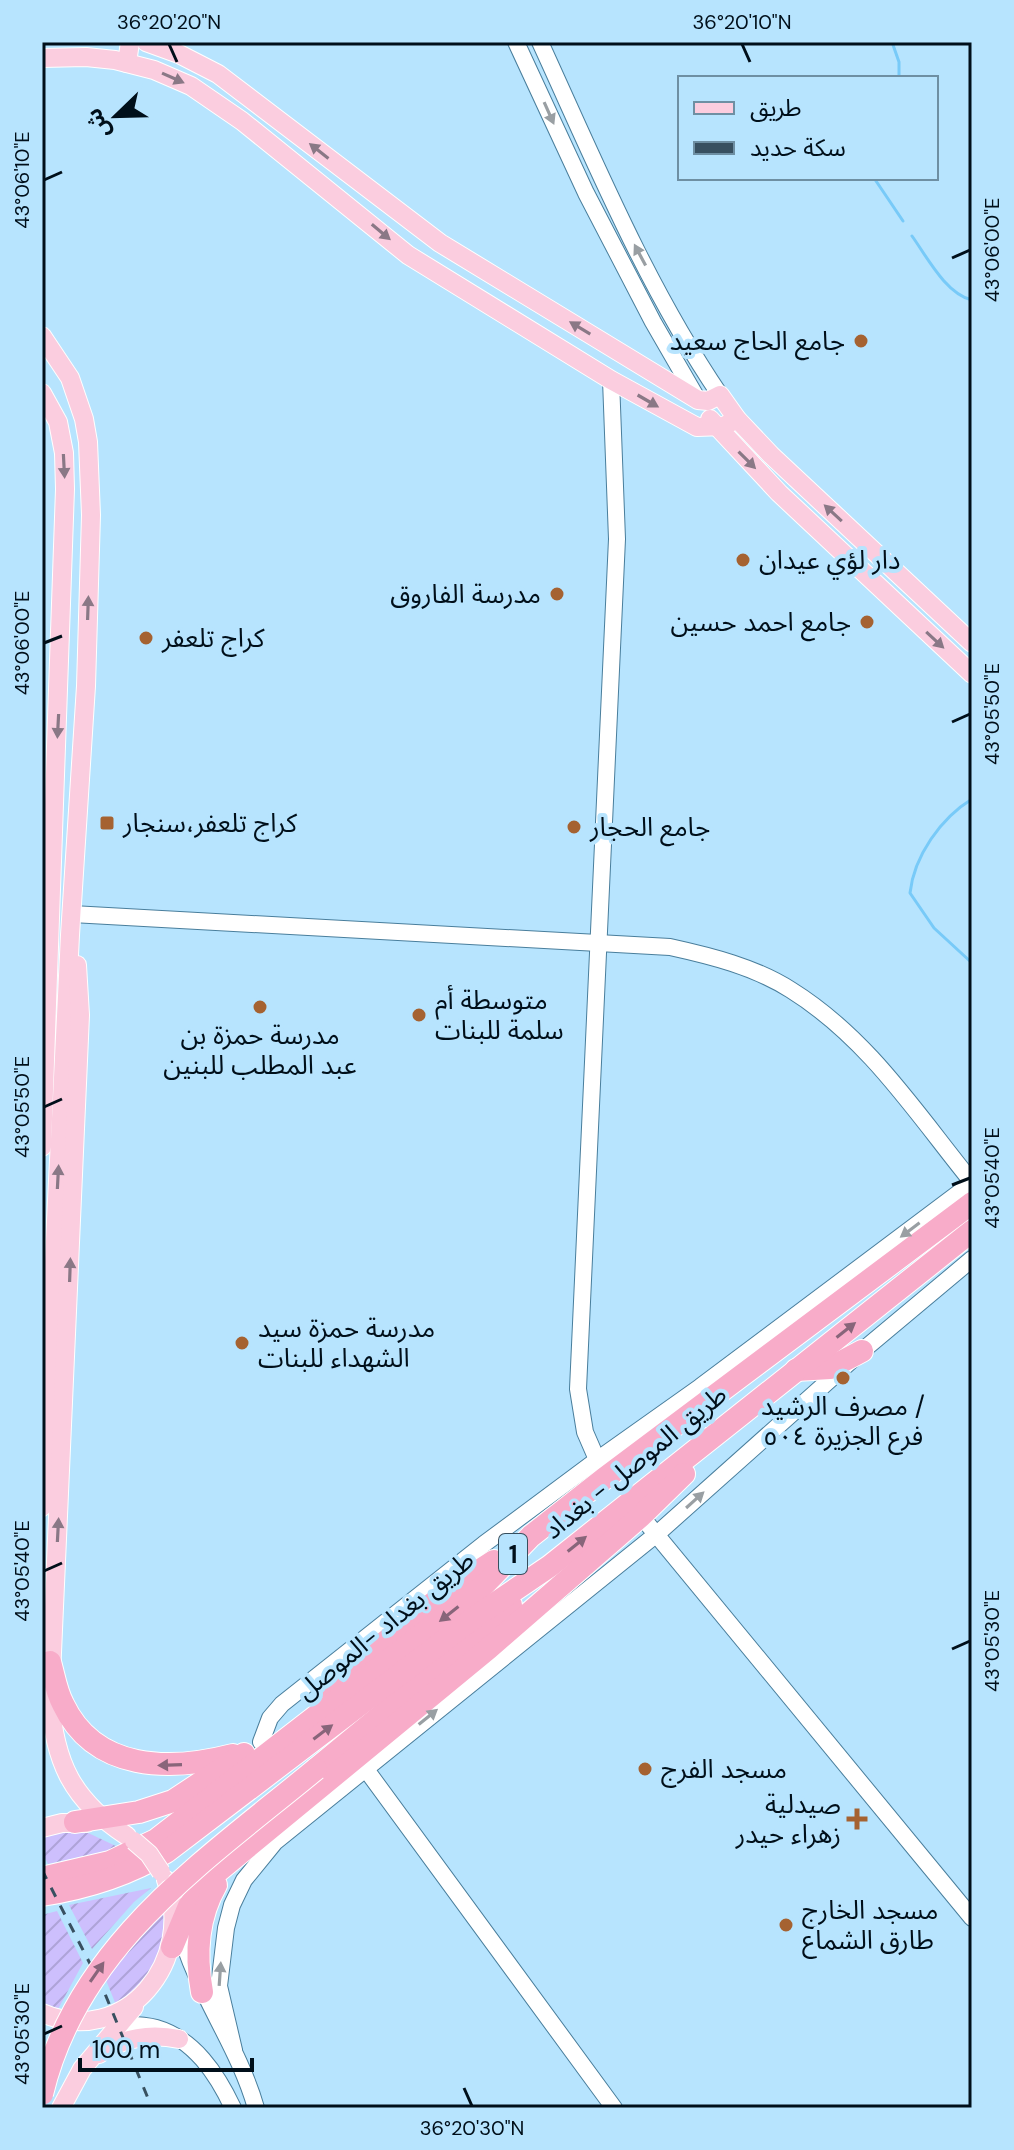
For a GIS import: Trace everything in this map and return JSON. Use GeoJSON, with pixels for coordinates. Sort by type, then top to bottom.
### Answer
{"type":"FeatureCollection","features":[{"type":"Feature","properties":{"kind":"highway","name":"طريق بغداد -الموصل"},"geometry":{"type":"LineString","coordinates":[[42,1878],[110,1862],[156,1840],[461,1604],[601,1469],[815,1319],[972,1203]]}},
{"type":"Feature","properties":{"kind":"highway","name":"طريق الموصل - بغداد"},"geometry":{"type":"LineString","coordinates":[[42,1895],[114,1878],[166,1852],[475,1617],[550,1566],[735,1416],[972,1231]]}},
{"type":"Feature","properties":{"kind":"highway"},"geometry":{"type":"LineString","coordinates":[[762,1341],[782,1328],[815,1319]]}},
{"type":"Feature","properties":{"kind":"highway"},"geometry":{"type":"LineString","coordinates":[[796,1370],[830,1368],[862,1351]]}},
{"type":"Feature","properties":{"kind":"highway"},"geometry":{"type":"LineString","coordinates":[[175,1937],[199,1891],[641,1516],[688,1470],[735,1416]]}},
{"type":"Feature","properties":{"kind":"highway"},"geometry":{"type":"LineString","coordinates":[[75,1822],[139,1812],[173,1801],[254,1747],[448,1591],[531,1536]]}},
{"type":"Feature","properties":{"kind":"highway"},"geometry":{"type":"LineString","coordinates":[[42,2094],[64,2029],[92,1979],[110,1953],[175,1885],[481,1633],[550,1566]]}},
{"type":"Feature","properties":{"kind":"highway"},"geometry":{"type":"LineString","coordinates":[[50,1662],[63,1704],[72,1719],[86,1735],[117,1754],[149,1765],[167,1766],[204,1762],[254,1747]]}},
{"type":"Feature","properties":{"kind":"highway"},"geometry":{"type":"LineString","coordinates":[[202,1992],[197,1951],[204,1911],[217,1883],[235,1859]]}},
{"type":"Feature","properties":{"kind":"main road"},"geometry":{"type":"LineString","coordinates":[[127,63],[130,42]]}},
{"type":"Feature","properties":{"kind":"main road"},"geometry":{"type":"LineString","coordinates":[[146,42],[179,54],[218,74],[440,243],[698,400],[708,401],[720,395]]}},
{"type":"Feature","properties":{"kind":"main road"},"geometry":{"type":"LineString","coordinates":[[516,42],[586,193],[653,322],[716,428],[779,493],[972,674]]}},
{"type":"Feature","properties":{"kind":"main road"},"geometry":{"type":"LineString","coordinates":[[540,42],[628,232],[696,356],[737,419],[771,455],[972,643]]}},
{"type":"Feature","properties":{"kind":"main road"},"geometry":{"type":"LineString","coordinates":[[42,58],[86,57],[127,63],[173,77],[208,96],[408,255],[611,380],[690,425],[716,428],[737,419]]}},
{"type":"Feature","properties":{"kind":"main road"},"geometry":{"type":"LineString","coordinates":[[42,336],[70,378],[84,419],[91,515],[86,686],[72,914],[56,1015],[42,1147]]}},
{"type":"Feature","properties":{"kind":"main road"},"geometry":{"type":"LineString","coordinates":[[601,1469],[585,1432],[578,1389],[617,539],[611,380]]}},
{"type":"Feature","properties":{"kind":"main road"},"geometry":{"type":"LineString","coordinates":[[42,393],[58,422],[64,453],[65,489],[60,684],[46,941],[56,1015],[42,1507]]}},
{"type":"Feature","properties":{"kind":"main road"},"geometry":{"type":"LineString","coordinates":[[60,684],[86,686]]}},
{"type":"Feature","properties":{"kind":"main road"},"geometry":{"type":"LineString","coordinates":[[72,914],[670,947],[712,956],[789,988],[843,1028],[870,1055],[972,1182],[762,1341],[601,1469],[410,1601],[288,1698],[270,1718],[254,1747]]}},
{"type":"Feature","properties":{"kind":"main road"},"geometry":{"type":"LineString","coordinates":[[61,2108],[82,2069],[164,1967],[175,1937],[174,1905],[161,1872],[149,1854],[100,1818],[77,1790],[57,1747],[52,1723],[50,1662],[62,1459],[81,999],[70,935]]}},
{"type":"Feature","properties":{"kind":"main road"},"geometry":{"type":"LineString","coordinates":[[234,2050],[219,1986],[226,1928],[232,1905],[244,1880],[275,1842],[658,1533],[862,1351],[972,1259]]}},
{"type":"Feature","properties":{"kind":"main road"},"geometry":{"type":"LineString","coordinates":[[641,1516],[972,1918]]}},
{"type":"Feature","properties":{"kind":"main road"},"geometry":{"type":"LineString","coordinates":[[365,1768],[614,2108]]}},
{"type":"Feature","properties":{"kind":"main road"},"geometry":{"type":"LineString","coordinates":[[42,1828],[75,1822],[102,1826],[130,1839]]}},
{"type":"Feature","properties":{"kind":"main road"},"geometry":{"type":"LineString","coordinates":[[175,1937],[267,2108]]}},
{"type":"Feature","properties":{"kind":"main road"},"geometry":{"type":"LineString","coordinates":[[74,2022],[111,2014],[131,2004],[150,1988]]}},
{"type":"Feature","properties":{"kind":"main road"},"geometry":{"type":"LineString","coordinates":[[42,2013],[74,2022],[157,2028],[191,2047],[213,2072],[233,2108]]}},
{"type":"Feature","properties":{"kind":"main road"},"geometry":{"type":"LineString","coordinates":[[82,2069],[102,2052],[125,2040],[157,2036],[179,2039]]}},
{"type":"Feature","properties":{"kind":"main road"},"geometry":{"type":"LineString","coordinates":[[243,2068],[256,2108]]}},
{"type":"Feature","properties":{"kind":"shaded area"},"geometry":{"type":"Polygon","coordinates":[[[82,1830],[120,1848],[48,1864],[42,1852],[42,1834],[82,1830]]]}},
{"type":"Feature","properties":{"kind":"shaded area"},"geometry":{"type":"Polygon","coordinates":[[[151,1888],[134,1902],[92,1949],[69,1905],[151,1888]]]}},
{"type":"Feature","properties":{"kind":"shaded area"},"geometry":{"type":"Polygon","coordinates":[[[57,1911],[83,1963],[57,2011],[42,2007],[42,1915],[57,1911]]]}},
{"type":"Feature","properties":{"kind":"shaded area"},"geometry":{"type":"Polygon","coordinates":[[[164,1911],[162,1943],[155,1966],[141,1984],[116,2005],[106,1980],[164,1911]]]}},
{"type":"Feature","properties":{"kind":"waterway"},"geometry":{"type":"LineString","coordinates":[[892,42],[899,62],[899,76]]}},
{"type":"Feature","properties":{"kind":"waterway"},"geometry":{"type":"LineString","coordinates":[[875,180],[903,221]]}},
{"type":"Feature","properties":{"kind":"waterway"},"geometry":{"type":"LineString","coordinates":[[912,236],[946,283],[972,300]]}},
{"type":"Feature","properties":{"kind":"waterway"},"geometry":{"type":"LineString","coordinates":[[972,799],[950,816],[931,839],[917,865],[910,893],[934,928],[972,963]]}},
{"type":"Feature","properties":{"kind":"railway"},"geometry":{"type":"LineString","coordinates":[[42,1870],[103,1989],[152,2108]]}},
{"type":"Feature","properties":{"kind":"place","name":"جامع الحاج سعيد"},"geometry":{"type":"Point","coordinates":[861,341]}},
{"type":"Feature","properties":{"kind":"place","name":"دار لؤي عيدان"},"geometry":{"type":"Point","coordinates":[743,560]}},
{"type":"Feature","properties":{"kind":"place","name":"مدرسة الفاروق"},"geometry":{"type":"Point","coordinates":[557,594]}},
{"type":"Feature","properties":{"kind":"place","name":"جامع احمد حسين"},"geometry":{"type":"Point","coordinates":[867,622]}},
{"type":"Feature","properties":{"kind":"place","name":"كراج تلعفر"},"geometry":{"type":"Point","coordinates":[146,638]}},
{"type":"Feature","properties":{"kind":"place","name":"كراج تلعفر،سنجار"},"geometry":{"type":"Point","coordinates":[107,823]}},
{"type":"Feature","properties":{"kind":"place","name":"جامع الحجار"},"geometry":{"type":"Point","coordinates":[574,827]}},
{"type":"Feature","properties":{"kind":"place","name":"مدرسة حمزة بن عبد المطلب للبنين"},"geometry":{"type":"Point","coordinates":[260,1007]}},
{"type":"Feature","properties":{"kind":"place","name":"متوسطة أم سلمة للبنات"},"geometry":{"type":"Point","coordinates":[419,1015]}},
{"type":"Feature","properties":{"kind":"place","name":"مدرسة حمزة سيد الشهداء للبنات"},"geometry":{"type":"Point","coordinates":[242,1343]}},
{"type":"Feature","properties":{"kind":"place","name":"مصرف الرشيد / فرع الجزيرة ٥٠٤"},"geometry":{"type":"Point","coordinates":[843,1378]}},
{"type":"Feature","properties":{"kind":"place","name":"مسجد الفرج"},"geometry":{"type":"Point","coordinates":[645,1769]}},
{"type":"Feature","properties":{"kind":"place","name":"صيدلية زهراء حيدر"},"geometry":{"type":"Point","coordinates":[857,1819]}},
{"type":"Feature","properties":{"kind":"place","name":"مسجد الخارج طارق الشماع"},"geometry":{"type":"Point","coordinates":[786,1925]}}]}
